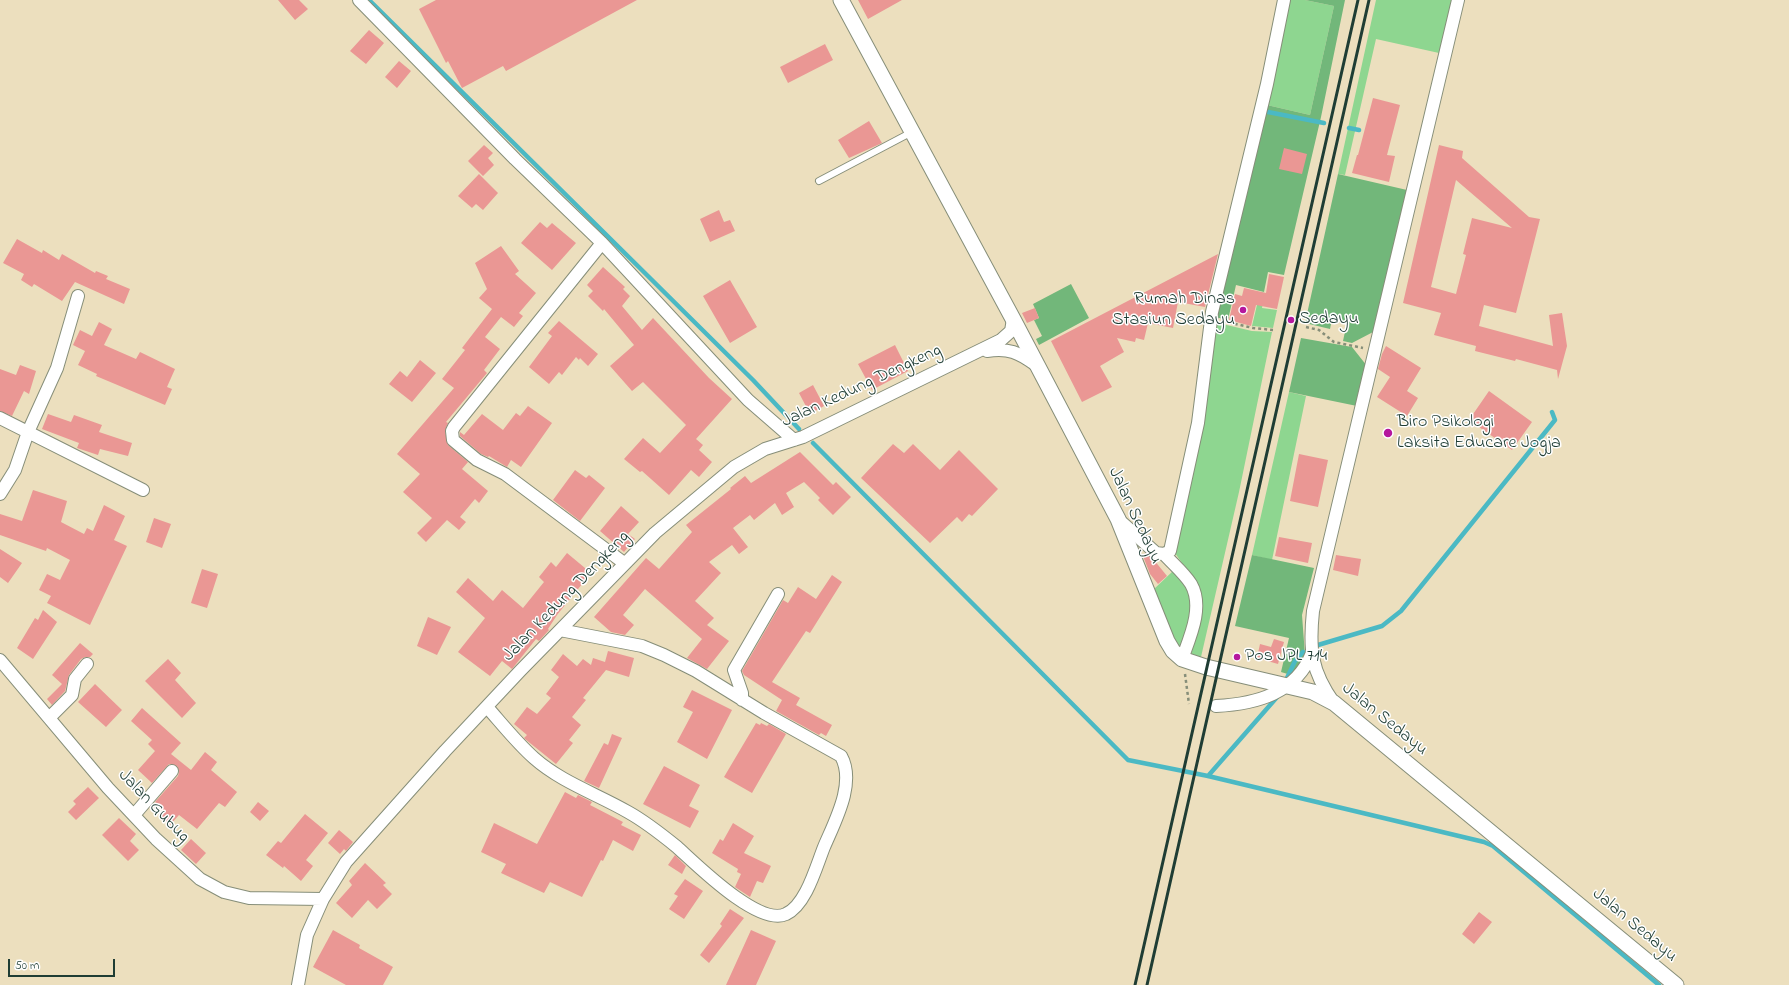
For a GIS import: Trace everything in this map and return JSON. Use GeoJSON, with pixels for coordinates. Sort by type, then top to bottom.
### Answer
{"type":"FeatureCollection","features":[{"type":"Feature","properties":{"kind":"street"},"geometry":{"type":"LineString","coordinates":[[359,0],[515,159],[602,243],[748,400],[794,440]]}},
{"type":"Feature","properties":{"kind":"street","name":"Jalan Sedayu"},"geometry":{"type":"LineString","coordinates":[[841,0],[1013,319],[1118,519],[1167,641],[1183,666],[1212,669],[1314,692],[1334,703],[1676,985]]}},
{"type":"Feature","properties":{"kind":"street"},"geometry":{"type":"LineString","coordinates":[[1118,519],[1156,553],[1164,554],[1170,551],[1173,543],[1198,423],[1211,318],[1226,248],[1267,84],[1284,0]]}},
{"type":"Feature","properties":{"kind":"street"},"geometry":{"type":"LineString","coordinates":[[1334,703],[1318,677],[1312,653],[1314,604],[1376,351],[1458,0]]}},
{"type":"Feature","properties":{"kind":"street"},"geometry":{"type":"LineString","coordinates":[[602,243],[454,428],[452,436],[453,440],[477,460],[505,474],[624,563]]}},
{"type":"Feature","properties":{"kind":"street"},"geometry":{"type":"LineString","coordinates":[[0,494],[15,470],[28,432],[57,368],[78,296]]}},
{"type":"Feature","properties":{"kind":"street","name":"Jalan Kedung Dengkeng"},"geometry":{"type":"LineString","coordinates":[[298,985],[307,935],[323,899],[346,862],[445,751],[624,563],[655,533],[734,467],[765,449],[803,437],[1001,340],[1007,335],[1013,325],[1013,319]]}},
{"type":"Feature","properties":{"kind":"street"},"geometry":{"type":"LineString","coordinates":[[976,353],[1002,349],[1022,355],[1037,365]]}},
{"type":"Feature","properties":{"kind":"street"},"geometry":{"type":"LineString","coordinates":[[0,418],[143,490]]}},
{"type":"Feature","properties":{"kind":"street"},"geometry":{"type":"LineString","coordinates":[[1164,554],[1191,584],[1196,594],[1196,609],[1183,666]]}},
{"type":"Feature","properties":{"kind":"street"},"geometry":{"type":"LineString","coordinates":[[742,700],[742,694],[734,670],[778,594]]}},
{"type":"Feature","properties":{"kind":"street"},"geometry":{"type":"LineString","coordinates":[[487,707],[534,758],[565,780],[628,812],[659,832],[726,891],[745,905],[771,916],[786,915],[800,903],[845,793],[848,774],[846,764],[841,756],[742,700],[696,671],[664,655],[642,646],[560,630]]}},
{"type":"Feature","properties":{"kind":"street"},"geometry":{"type":"LineString","coordinates":[[1216,706],[1238,704],[1260,698],[1288,686],[1302,672],[1312,653]]}},
{"type":"Feature","properties":{"kind":"street","name":"Jalan Gubug"},"geometry":{"type":"LineString","coordinates":[[0,660],[108,788],[156,839],[200,879],[224,892],[249,898],[323,899]]}},
{"type":"Feature","properties":{"kind":"street"},"geometry":{"type":"LineString","coordinates":[[49,718],[72,695],[75,679],[87,664]]}},
{"type":"Feature","properties":{"kind":"street"},"geometry":{"type":"LineString","coordinates":[[134,815],[172,771]]}},
{"type":"Feature","properties":{"kind":"lane"},"geometry":{"type":"LineString","coordinates":[[819,181],[912,132]]}},
{"type":"Feature","properties":{"kind":"path"},"geometry":{"type":"LineString","coordinates":[[1211,318],[1253,328],[1274,330]]}},
{"type":"Feature","properties":{"kind":"path"},"geometry":{"type":"LineString","coordinates":[[1306,327],[1318,330],[1334,342],[1376,351]]}},
{"type":"Feature","properties":{"kind":"path"},"geometry":{"type":"LineString","coordinates":[[1183,666],[1189,692],[1189,704]]}},
{"type":"Feature","properties":{"kind":"green space"},"geometry":{"type":"Polygon","coordinates":[[[1289,0],[1305,0],[1334,6],[1310,115],[1267,105],[1289,0]]]}},
{"type":"Feature","properties":{"kind":"green space"},"geometry":{"type":"Polygon","coordinates":[[[1305,0],[1345,0],[1321,117],[1284,275],[1268,272],[1264,292],[1236,285],[1228,320],[1215,317],[1267,105],[1310,115],[1334,6],[1305,0]]]}},
{"type":"Feature","properties":{"kind":"green space"},"geometry":{"type":"Polygon","coordinates":[[[1376,0],[1452,0],[1439,53],[1376,39],[1345,175],[1338,174],[1376,0]]]}},
{"type":"Feature","properties":{"kind":"green space"},"geometry":{"type":"Polygon","coordinates":[[[1338,174],[1407,190],[1375,331],[1352,343],[1343,341],[1347,322],[1332,319],[1330,329],[1305,323],[1338,174]]]}},
{"type":"Feature","properties":{"kind":"green space"},"geometry":{"type":"Polygon","coordinates":[[[1071,284],[1089,318],[1039,345],[1036,339],[1042,336],[1034,320],[1039,318],[1033,304],[1071,284]]]}},
{"type":"Feature","properties":{"kind":"green space"},"geometry":{"type":"Polygon","coordinates":[[[1260,292],[1265,293],[1262,308],[1277,310],[1273,328],[1252,326],[1260,292]]]}},
{"type":"Feature","properties":{"kind":"green space"},"geometry":{"type":"Polygon","coordinates":[[[1214,322],[1252,331],[1272,332],[1239,492],[1201,657],[1191,655],[1201,616],[1202,596],[1195,579],[1174,551],[1214,322]]]}},
{"type":"Feature","properties":{"kind":"green space"},"geometry":{"type":"Polygon","coordinates":[[[1301,338],[1352,347],[1367,366],[1357,406],[1289,392],[1301,338]]]}},
{"type":"Feature","properties":{"kind":"green space"},"geometry":{"type":"Polygon","coordinates":[[[1289,392],[1306,396],[1272,560],[1252,555],[1289,392]]]}},
{"type":"Feature","properties":{"kind":"green space"},"geometry":{"type":"Polygon","coordinates":[[[1252,555],[1314,568],[1302,615],[1305,655],[1302,662],[1291,675],[1281,672],[1289,638],[1235,626],[1252,555]]]}},
{"type":"Feature","properties":{"kind":"green space"},"geometry":{"type":"Polygon","coordinates":[[[1173,571],[1186,588],[1191,601],[1189,622],[1181,648],[1176,645],[1153,590],[1173,571]]]}},
{"type":"Feature","properties":{"kind":"building"},"geometry":{"type":"Polygon","coordinates":[[[278,0],[299,0],[308,9],[295,20],[278,0]]]}},
{"type":"Feature","properties":{"kind":"building"},"geometry":{"type":"Polygon","coordinates":[[[436,0],[637,0],[506,71],[503,66],[462,88],[448,61],[446,63],[419,9],[436,0]]]}},
{"type":"Feature","properties":{"kind":"building"},"geometry":{"type":"Polygon","coordinates":[[[858,0],[902,0],[868,19],[858,0]]]}},
{"type":"Feature","properties":{"kind":"building"},"geometry":{"type":"Polygon","coordinates":[[[369,30],[384,43],[366,64],[350,51],[369,30]]]}},
{"type":"Feature","properties":{"kind":"building"},"geometry":{"type":"Polygon","coordinates":[[[825,44],[833,60],[788,83],[780,67],[825,44]]]}},
{"type":"Feature","properties":{"kind":"building"},"geometry":{"type":"Polygon","coordinates":[[[399,61],[411,71],[397,88],[385,77],[399,61]]]}},
{"type":"Feature","properties":{"kind":"building"},"geometry":{"type":"Polygon","coordinates":[[[1373,98],[1400,105],[1387,155],[1395,156],[1389,182],[1352,173],[1373,98]]]}},
{"type":"Feature","properties":{"kind":"building"},"geometry":{"type":"Polygon","coordinates":[[[869,121],[882,143],[849,158],[838,140],[869,121]]]}},
{"type":"Feature","properties":{"kind":"building"},"geometry":{"type":"Polygon","coordinates":[[[484,145],[493,153],[488,158],[494,165],[483,176],[468,161],[484,145]]]}},
{"type":"Feature","properties":{"kind":"building"},"geometry":{"type":"Polygon","coordinates":[[[1439,145],[1463,151],[1462,158],[1529,217],[1540,219],[1516,313],[1484,305],[1479,326],[1553,346],[1549,315],[1562,313],[1567,346],[1558,379],[1557,370],[1516,359],[1515,361],[1475,351],[1476,346],[1434,335],[1441,313],[1403,303],[1439,145]],[[1456,180],[1431,287],[1456,294],[1466,255],[1463,254],[1472,218],[1512,228],[1456,180]]]}},
{"type":"Feature","properties":{"kind":"building"},"geometry":{"type":"Polygon","coordinates":[[[1284,148],[1307,154],[1302,174],[1279,169],[1284,148]]]}},
{"type":"Feature","properties":{"kind":"building"},"geometry":{"type":"Polygon","coordinates":[[[479,174],[498,193],[483,210],[476,204],[472,208],[458,196],[479,174]]]}},
{"type":"Feature","properties":{"kind":"building"},"geometry":{"type":"Polygon","coordinates":[[[719,210],[724,222],[730,220],[735,231],[710,242],[700,219],[719,210]]]}},
{"type":"Feature","properties":{"kind":"building"},"geometry":{"type":"Polygon","coordinates":[[[540,222],[547,228],[552,223],[576,243],[552,270],[521,243],[540,222]]]}},
{"type":"Feature","properties":{"kind":"building"},"geometry":{"type":"Polygon","coordinates":[[[17,239],[42,253],[43,250],[59,260],[62,254],[95,273],[96,271],[108,276],[106,279],[130,289],[124,304],[75,282],[62,301],[34,284],[32,287],[21,280],[24,274],[3,263],[17,239]]]}},
{"type":"Feature","properties":{"kind":"building"},"geometry":{"type":"Polygon","coordinates":[[[501,246],[519,271],[515,274],[536,293],[519,313],[523,316],[514,327],[501,317],[485,337],[500,349],[484,370],[487,373],[446,422],[448,423],[445,431],[448,445],[468,462],[462,469],[488,491],[479,503],[475,499],[460,517],[466,522],[459,530],[447,520],[426,542],[417,533],[432,518],[403,492],[420,474],[397,454],[454,388],[442,379],[465,350],[462,348],[492,309],[479,298],[487,289],[475,263],[501,246]]]}},
{"type":"Feature","properties":{"kind":"building"},"geometry":{"type":"Polygon","coordinates":[[[1218,254],[1205,307],[1178,302],[1173,328],[1148,323],[1144,340],[1136,338],[1135,342],[1117,338],[1124,352],[1100,366],[1112,387],[1082,402],[1051,341],[1218,254]]]}},
{"type":"Feature","properties":{"kind":"building"},"geometry":{"type":"Polygon","coordinates":[[[603,267],[625,287],[623,289],[630,296],[622,306],[642,330],[653,318],[709,378],[732,399],[696,439],[703,445],[699,450],[712,462],[699,477],[691,470],[669,495],[642,471],[640,472],[624,459],[643,438],[660,453],[686,425],[643,382],[632,391],[610,366],[634,345],[604,309],[603,311],[588,296],[593,291],[587,285],[603,267]]]}},
{"type":"Feature","properties":{"kind":"building"},"geometry":{"type":"Polygon","coordinates":[[[1269,274],[1284,277],[1277,309],[1256,305],[1251,326],[1229,320],[1235,294],[1242,296],[1244,288],[1266,293],[1269,274]]]}},
{"type":"Feature","properties":{"kind":"building"},"geometry":{"type":"Polygon","coordinates":[[[730,280],[757,327],[730,343],[703,296],[730,280]]]}},
{"type":"Feature","properties":{"kind":"building"},"geometry":{"type":"Polygon","coordinates":[[[1035,308],[1039,318],[1027,323],[1022,313],[1035,308]]]}},
{"type":"Feature","properties":{"kind":"building"},"geometry":{"type":"Polygon","coordinates":[[[559,321],[598,354],[588,366],[580,358],[579,360],[576,357],[562,375],[559,372],[549,384],[529,367],[552,336],[548,333],[559,321]]]}},
{"type":"Feature","properties":{"kind":"building"},"geometry":{"type":"Polygon","coordinates":[[[99,322],[112,329],[104,345],[136,359],[140,352],[175,369],[167,387],[172,389],[165,405],[96,376],[97,374],[78,365],[85,351],[73,345],[80,330],[92,336],[99,322]]]}},
{"type":"Feature","properties":{"kind":"building"},"geometry":{"type":"Polygon","coordinates":[[[895,345],[908,371],[872,390],[858,364],[895,345]]]}},
{"type":"Feature","properties":{"kind":"building"},"geometry":{"type":"Polygon","coordinates":[[[1386,346],[1421,368],[1407,391],[1418,398],[1407,416],[1377,397],[1390,377],[1378,369],[1386,346]]]}},
{"type":"Feature","properties":{"kind":"building"},"geometry":{"type":"Polygon","coordinates":[[[420,360],[436,373],[412,402],[389,384],[400,371],[407,377],[420,360]]]}},
{"type":"Feature","properties":{"kind":"building"},"geometry":{"type":"Polygon","coordinates":[[[20,365],[36,371],[29,394],[24,391],[12,416],[0,411],[0,369],[16,375],[20,365]]]}},
{"type":"Feature","properties":{"kind":"building"},"geometry":{"type":"Polygon","coordinates":[[[813,385],[824,406],[810,414],[799,393],[813,385]]]}},
{"type":"Feature","properties":{"kind":"building"},"geometry":{"type":"Polygon","coordinates":[[[1489,391],[1532,422],[1512,450],[1469,420],[1489,391]]]}},
{"type":"Feature","properties":{"kind":"building"},"geometry":{"type":"Polygon","coordinates":[[[528,406],[552,423],[521,467],[511,460],[507,467],[489,456],[488,457],[481,454],[460,436],[460,432],[464,435],[482,414],[503,430],[516,413],[520,416],[528,406]]]}},
{"type":"Feature","properties":{"kind":"building"},"geometry":{"type":"Polygon","coordinates":[[[48,414],[71,422],[74,415],[102,425],[99,432],[132,443],[128,456],[100,449],[98,455],[77,448],[79,443],[42,429],[48,414]]]}},
{"type":"Feature","properties":{"kind":"building"},"geometry":{"type":"Polygon","coordinates":[[[893,444],[904,453],[913,444],[940,470],[959,450],[998,489],[972,516],[969,514],[962,522],[957,517],[930,543],[861,478],[893,444]]]}},
{"type":"Feature","properties":{"kind":"building"},"geometry":{"type":"Polygon","coordinates":[[[800,452],[833,485],[836,482],[851,497],[833,515],[818,500],[820,498],[804,482],[786,493],[794,507],[782,515],[775,503],[754,520],[750,515],[733,528],[748,547],[739,554],[732,545],[709,562],[721,573],[695,601],[714,618],[707,625],[729,641],[707,669],[687,658],[702,639],[645,589],[623,615],[634,625],[625,635],[611,632],[594,617],[646,558],[659,569],[692,532],[686,525],[731,489],[730,488],[745,476],[751,483],[800,452]]]}},
{"type":"Feature","properties":{"kind":"building"},"geometry":{"type":"Polygon","coordinates":[[[1299,454],[1328,460],[1318,507],[1290,501],[1299,454]]]}},
{"type":"Feature","properties":{"kind":"building"},"geometry":{"type":"Polygon","coordinates":[[[575,470],[586,478],[589,475],[605,488],[580,521],[553,500],[575,470]]]}},
{"type":"Feature","properties":{"kind":"building"},"geometry":{"type":"Polygon","coordinates":[[[33,490],[67,501],[61,522],[84,534],[87,528],[93,531],[104,505],[125,516],[114,540],[127,546],[90,625],[47,603],[51,596],[39,590],[47,574],[60,580],[70,560],[47,548],[46,551],[0,535],[0,514],[22,521],[33,490]]]}},
{"type":"Feature","properties":{"kind":"building"},"geometry":{"type":"Polygon","coordinates":[[[621,506],[639,522],[628,534],[635,539],[624,552],[600,531],[621,506]]]}},
{"type":"Feature","properties":{"kind":"building"},"geometry":{"type":"Polygon","coordinates":[[[154,518],[171,524],[162,548],[146,542],[154,518]]]}},
{"type":"Feature","properties":{"kind":"building"},"geometry":{"type":"Polygon","coordinates":[[[1279,537],[1312,543],[1308,563],[1275,556],[1279,537]]]}},
{"type":"Feature","properties":{"kind":"building"},"geometry":{"type":"Polygon","coordinates":[[[0,549],[22,563],[8,583],[0,577],[0,549]]]}},
{"type":"Feature","properties":{"kind":"building"},"geometry":{"type":"Polygon","coordinates":[[[567,553],[591,573],[557,615],[548,629],[549,630],[539,641],[536,639],[512,669],[502,661],[490,676],[458,652],[485,618],[456,592],[468,578],[493,601],[502,590],[523,608],[544,582],[539,577],[551,562],[556,567],[567,553]]]}},
{"type":"Feature","properties":{"kind":"building"},"geometry":{"type":"Polygon","coordinates":[[[1145,553],[1154,560],[1167,576],[1158,584],[1150,574],[1143,556],[1145,553]]]}},
{"type":"Feature","properties":{"kind":"building"},"geometry":{"type":"Polygon","coordinates":[[[1336,555],[1361,559],[1358,576],[1333,570],[1336,555]]]}},
{"type":"Feature","properties":{"kind":"building"},"geometry":{"type":"Polygon","coordinates":[[[202,569],[218,574],[207,608],[191,603],[202,569]]]}},
{"type":"Feature","properties":{"kind":"building"},"geometry":{"type":"Polygon","coordinates":[[[832,575],[842,582],[810,633],[806,631],[772,682],[800,698],[796,705],[832,725],[826,736],[821,733],[819,735],[776,711],[782,700],[744,675],[742,671],[783,600],[788,603],[798,587],[816,599],[832,575]]]}},
{"type":"Feature","properties":{"kind":"building"},"geometry":{"type":"Polygon","coordinates":[[[43,610],[57,622],[33,659],[17,648],[35,618],[38,620],[43,610]]]}},
{"type":"Feature","properties":{"kind":"building"},"geometry":{"type":"Polygon","coordinates":[[[428,617],[451,627],[437,655],[417,646],[428,617]]]}},
{"type":"Feature","properties":{"kind":"building"},"geometry":{"type":"Polygon","coordinates":[[[1274,639],[1284,642],[1278,664],[1257,658],[1260,644],[1271,647],[1274,639]]]}},
{"type":"Feature","properties":{"kind":"building"},"geometry":{"type":"Polygon","coordinates":[[[80,643],[93,654],[90,657],[81,659],[69,675],[65,691],[52,705],[47,699],[62,684],[52,675],[80,643]]]}},
{"type":"Feature","properties":{"kind":"building"},"geometry":{"type":"Polygon","coordinates":[[[608,651],[634,658],[629,677],[606,670],[583,698],[586,700],[572,717],[581,725],[569,740],[573,743],[556,764],[525,739],[524,738],[527,735],[514,724],[527,707],[537,714],[551,698],[546,694],[559,677],[551,670],[563,654],[577,666],[583,659],[591,665],[593,658],[605,662],[608,651]]]}},
{"type":"Feature","properties":{"kind":"building"},"geometry":{"type":"Polygon","coordinates":[[[168,659],[181,673],[175,680],[196,703],[182,718],[145,681],[168,659]]]}},
{"type":"Feature","properties":{"kind":"building"},"geometry":{"type":"Polygon","coordinates":[[[95,684],[122,710],[106,727],[78,702],[95,684]]]}},
{"type":"Feature","properties":{"kind":"building"},"geometry":{"type":"Polygon","coordinates":[[[692,690],[732,710],[707,759],[677,742],[693,712],[683,707],[692,690]]]}},
{"type":"Feature","properties":{"kind":"building"},"geometry":{"type":"Polygon","coordinates":[[[142,708],[181,743],[171,754],[191,770],[205,752],[217,762],[211,770],[237,792],[225,807],[219,803],[197,829],[179,815],[170,825],[160,816],[165,811],[155,802],[178,776],[179,772],[177,766],[169,764],[152,783],[138,770],[155,751],[148,744],[152,740],[131,721],[142,708]]]}},
{"type":"Feature","properties":{"kind":"building"},"geometry":{"type":"Polygon","coordinates":[[[756,723],[760,725],[761,723],[767,726],[769,724],[786,734],[752,793],[724,777],[756,723]]]}},
{"type":"Feature","properties":{"kind":"building"},"geometry":{"type":"Polygon","coordinates":[[[612,734],[622,738],[599,788],[584,781],[604,743],[608,745],[612,734]]]}},
{"type":"Feature","properties":{"kind":"building"},"geometry":{"type":"Polygon","coordinates":[[[664,766],[700,785],[689,806],[699,811],[690,828],[643,804],[664,766]]]}},
{"type":"Feature","properties":{"kind":"building"},"geometry":{"type":"Polygon","coordinates":[[[88,787],[99,798],[76,820],[68,812],[76,804],[73,801],[88,787]]]}},
{"type":"Feature","properties":{"kind":"building"},"geometry":{"type":"Polygon","coordinates":[[[565,792],[576,798],[578,795],[592,802],[590,805],[623,822],[621,825],[641,835],[633,851],[613,840],[603,861],[601,860],[582,897],[550,882],[544,893],[501,873],[506,864],[481,852],[494,823],[537,844],[565,792]]]}},
{"type":"Feature","properties":{"kind":"building"},"geometry":{"type":"Polygon","coordinates":[[[258,802],[269,811],[260,821],[250,812],[258,802]]]}},
{"type":"Feature","properties":{"kind":"building"},"geometry":{"type":"Polygon","coordinates":[[[305,814],[328,833],[306,860],[313,866],[301,881],[284,866],[283,868],[266,855],[278,841],[281,843],[305,814]]]}},
{"type":"Feature","properties":{"kind":"building"},"geometry":{"type":"Polygon","coordinates":[[[119,818],[136,834],[130,841],[139,850],[128,861],[102,835],[119,818]]]}},
{"type":"Feature","properties":{"kind":"building"},"geometry":{"type":"Polygon","coordinates":[[[733,823],[754,836],[744,853],[771,866],[763,883],[757,881],[750,897],[735,887],[741,874],[737,872],[738,869],[712,853],[720,839],[723,841],[733,823]]]}},
{"type":"Feature","properties":{"kind":"building"},"geometry":{"type":"Polygon","coordinates":[[[339,830],[353,842],[346,851],[344,849],[340,854],[328,843],[339,830]]]}},
{"type":"Feature","properties":{"kind":"building"},"geometry":{"type":"Polygon","coordinates":[[[191,839],[206,853],[196,864],[181,850],[191,839]]]}},
{"type":"Feature","properties":{"kind":"building"},"geometry":{"type":"Polygon","coordinates":[[[675,855],[686,866],[682,874],[668,865],[675,855]]]}},
{"type":"Feature","properties":{"kind":"building"},"geometry":{"type":"Polygon","coordinates":[[[365,863],[386,883],[383,885],[392,894],[377,909],[368,900],[352,918],[336,903],[352,885],[349,881],[365,863]]]}},
{"type":"Feature","properties":{"kind":"building"},"geometry":{"type":"Polygon","coordinates":[[[685,879],[703,891],[684,919],[669,909],[678,896],[674,894],[685,879]]]}},
{"type":"Feature","properties":{"kind":"building"},"geometry":{"type":"Polygon","coordinates":[[[730,909],[744,918],[709,963],[700,955],[722,926],[720,924],[730,909]]]}},
{"type":"Feature","properties":{"kind":"building"},"geometry":{"type":"Polygon","coordinates":[[[1479,912],[1492,922],[1474,944],[1462,934],[1479,912]]]}},
{"type":"Feature","properties":{"kind":"building"},"geometry":{"type":"Polygon","coordinates":[[[333,930],[360,945],[359,948],[393,967],[383,985],[346,985],[313,967],[333,930]]]}},
{"type":"Feature","properties":{"kind":"building"},"geometry":{"type":"Polygon","coordinates":[[[751,930],[776,941],[756,985],[726,985],[751,930]]]}},
{"type":"Feature","properties":{"kind":"waterway"},"geometry":{"type":"LineString","coordinates":[[369,0],[753,380],[799,429]]}},
{"type":"Feature","properties":{"kind":"waterway"},"geometry":{"type":"LineString","coordinates":[[1268,112],[1324,123]]}},
{"type":"Feature","properties":{"kind":"waterway"},"geometry":{"type":"LineString","coordinates":[[1349,128],[1359,130]]}},
{"type":"Feature","properties":{"kind":"waterway"},"geometry":{"type":"LineString","coordinates":[[1318,645],[1382,626],[1401,611],[1555,420],[1552,412]]}},
{"type":"Feature","properties":{"kind":"waterway"},"geometry":{"type":"LineString","coordinates":[[813,443],[1128,760],[1208,776],[1484,842],[1493,846],[1659,985]]}},
{"type":"Feature","properties":{"kind":"waterway"},"geometry":{"type":"LineString","coordinates":[[1287,678],[1295,661],[1303,652]]}},
{"type":"Feature","properties":{"kind":"waterway"},"geometry":{"type":"LineString","coordinates":[[1208,776],[1278,696]]}},
{"type":"Feature","properties":{"kind":"railway"},"geometry":{"type":"LineString","coordinates":[[1135,985],[1358,0]]}},
{"type":"Feature","properties":{"kind":"railway"},"geometry":{"type":"LineString","coordinates":[[1147,985],[1369,0]]}},
{"type":"Feature","properties":{"kind":"place","name":"Rumah Dinas Stasiun Sedayu"},"geometry":{"type":"Point","coordinates":[1243,310]}},
{"type":"Feature","properties":{"kind":"place","name":"Sedayu"},"geometry":{"type":"Point","coordinates":[1291,320]}},
{"type":"Feature","properties":{"kind":"place","name":"Biro Psikologi Laksita Educare Jogja"},"geometry":{"type":"Point","coordinates":[1388,433]}},
{"type":"Feature","properties":{"kind":"place","name":"Pos JPL 714"},"geometry":{"type":"Point","coordinates":[1237,657]}}]}
